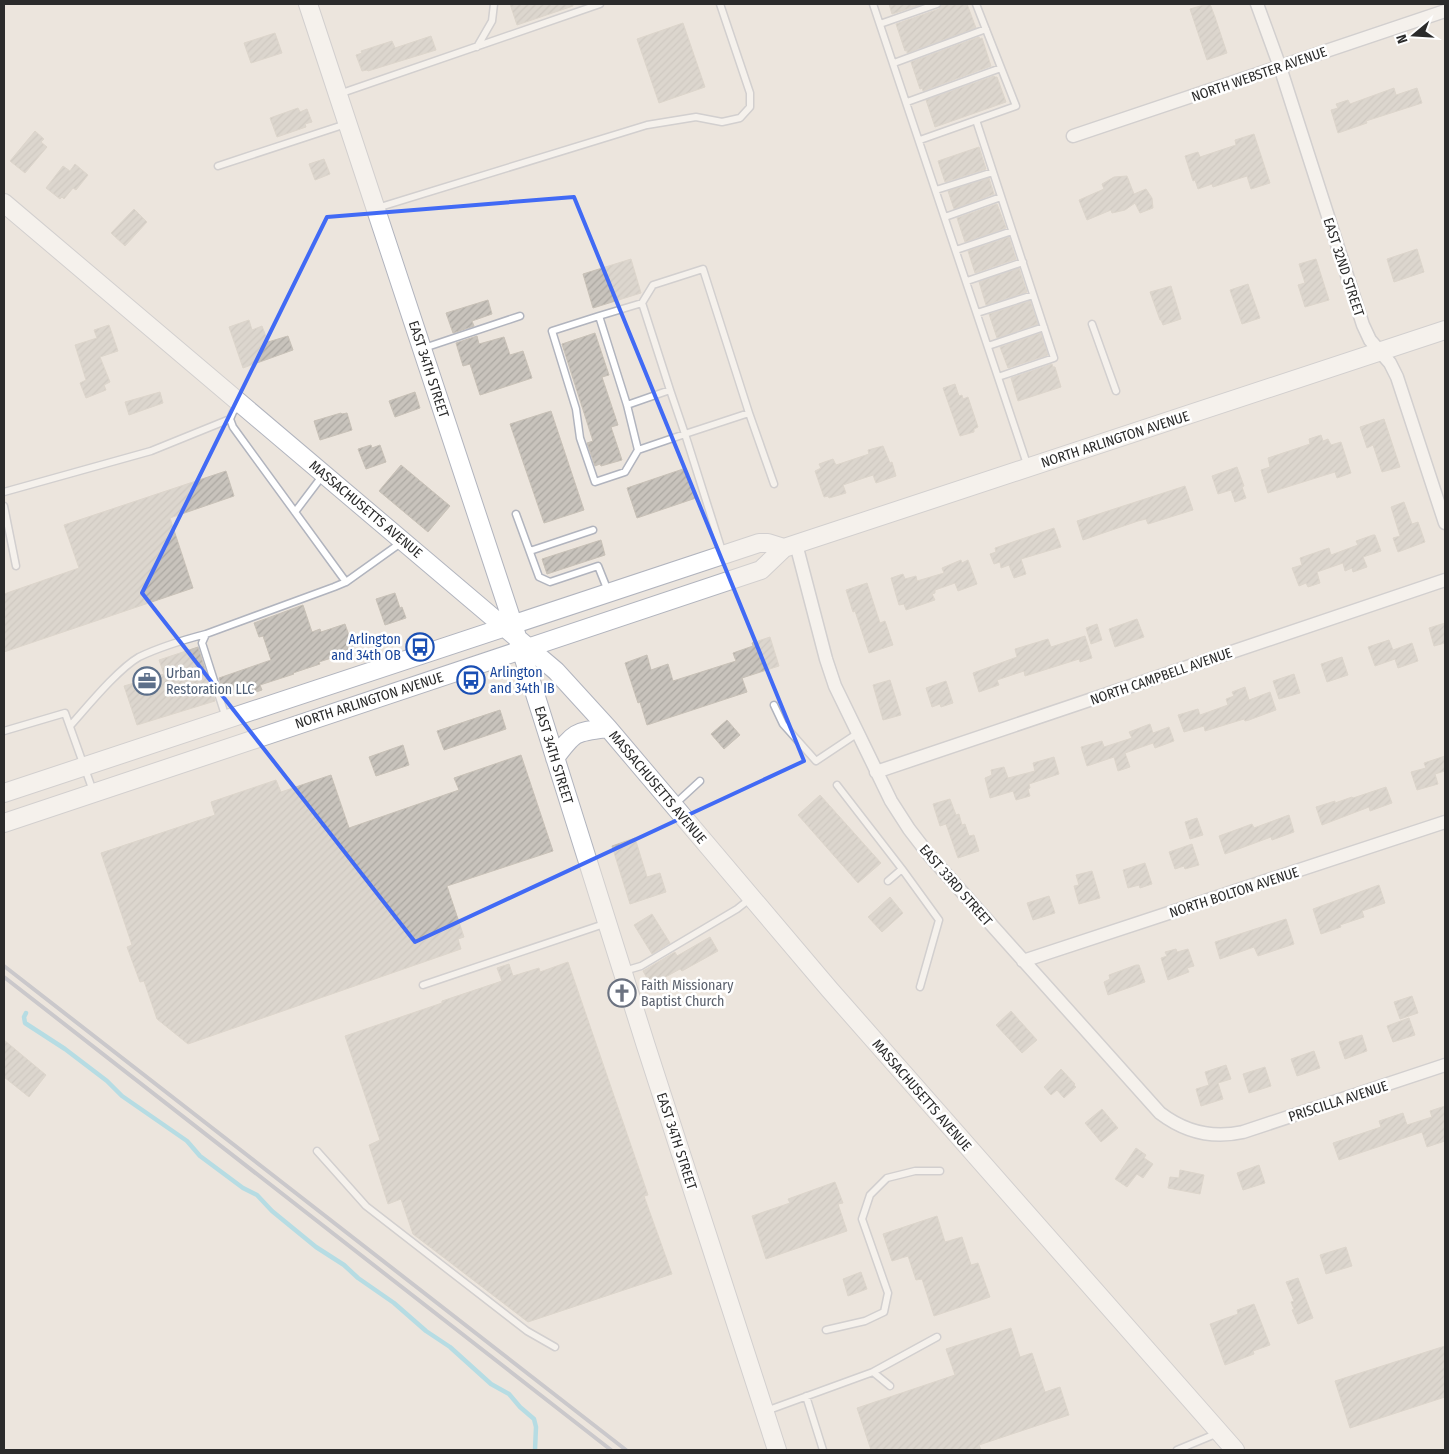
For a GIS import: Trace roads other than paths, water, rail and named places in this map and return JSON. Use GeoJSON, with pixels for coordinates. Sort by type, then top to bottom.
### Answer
{"type":"FeatureCollection","features":[{"type":"Feature","properties":{"kind":"main road","name":"EAST 34TH STREET"},"geometry":{"type":"LineString","coordinates":[[308,4],[517,637],[777,1450]]}},
{"type":"Feature","properties":{"kind":"main road","name":"MASSACHUSETTS AVENUE"},"geometry":{"type":"LineString","coordinates":[[4,202],[556,671],[608,728],[830,990],[1235,1450]]}},
{"type":"Feature","properties":{"kind":"main road","name":"NORTH ARLINGTON AVENUE"},"geometry":{"type":"LineString","coordinates":[[4,793],[226,719],[761,570],[790,546],[1445,330]]}},
{"type":"Feature","properties":{"kind":"main road","name":"NORTH ARLINGTON AVENUE"},"geometry":{"type":"LineString","coordinates":[[4,822],[93,793],[517,637],[608,592],[763,543],[790,546]]}},
{"type":"Feature","properties":{"kind":"main road"},"geometry":{"type":"LineString","coordinates":[[555,758],[568,739],[576,734],[589,730],[608,728]]}},
{"type":"Feature","properties":{"kind":"street","name":"EAST 32ND STREET"},"geometry":{"type":"LineString","coordinates":[[1258,4],[1363,325],[1370,340],[1390,363],[1397,377],[1445,523]]}},
{"type":"Feature","properties":{"kind":"street","name":"NORTH WEBSTER AVENUE"},"geometry":{"type":"LineString","coordinates":[[1073,136],[1445,12]]}},
{"type":"Feature","properties":{"kind":"street","name":"EAST 33RD STREET"},"geometry":{"type":"LineString","coordinates":[[790,546],[830,672],[876,772],[908,829],[1154,1108],[1191,1131],[1230,1135]]}},
{"type":"Feature","properties":{"kind":"street","name":"NORTH CAMPBELL AVENUE"},"geometry":{"type":"LineString","coordinates":[[876,772],[1445,580]]}},
{"type":"Feature","properties":{"kind":"street","name":"NORTH BOLTON AVENUE"},"geometry":{"type":"LineString","coordinates":[[1023,961],[1445,822]]}},
{"type":"Feature","properties":{"kind":"street","name":"PRISCILLA AVENUE"},"geometry":{"type":"LineString","coordinates":[[1230,1135],[1445,1066]]}},
{"type":"Feature","properties":{"kind":"lane"},"geometry":{"type":"LineString","coordinates":[[477,47],[492,21],[494,4]]}},
{"type":"Feature","properties":{"kind":"lane"},"geometry":{"type":"LineString","coordinates":[[338,94],[600,4]]}},
{"type":"Feature","properties":{"kind":"lane"},"geometry":{"type":"LineString","coordinates":[[376,209],[647,125],[696,117],[722,122],[740,118],[750,107],[750,93],[720,4]]}},
{"type":"Feature","properties":{"kind":"lane"},"geometry":{"type":"LineString","coordinates":[[874,4],[1028,468]]}},
{"type":"Feature","properties":{"kind":"lane"},"geometry":{"type":"LineString","coordinates":[[880,24],[937,4]]}},
{"type":"Feature","properties":{"kind":"lane"},"geometry":{"type":"LineString","coordinates":[[920,140],[1016,106],[976,4]]}},
{"type":"Feature","properties":{"kind":"lane"},"geometry":{"type":"LineString","coordinates":[[894,63],[986,29]]}},
{"type":"Feature","properties":{"kind":"lane"},"geometry":{"type":"LineString","coordinates":[[907,102],[1001,68]]}},
{"type":"Feature","properties":{"kind":"lane"},"geometry":{"type":"LineString","coordinates":[[976,120],[1054,358],[998,377]]}},
{"type":"Feature","properties":{"kind":"lane"},"geometry":{"type":"LineString","coordinates":[[218,166],[347,124]]}},
{"type":"Feature","properties":{"kind":"lane"},"geometry":{"type":"LineString","coordinates":[[936,190],[992,172]]}},
{"type":"Feature","properties":{"kind":"lane"},"geometry":{"type":"LineString","coordinates":[[945,216],[1001,197]]}},
{"type":"Feature","properties":{"kind":"lane"},"geometry":{"type":"LineString","coordinates":[[956,250],[1012,230]]}},
{"type":"Feature","properties":{"kind":"lane"},"geometry":{"type":"LineString","coordinates":[[966,281],[1023,262]]}},
{"type":"Feature","properties":{"kind":"lane"},"geometry":{"type":"LineString","coordinates":[[749,413],[638,450],[625,472],[595,482],[580,438],[576,409],[552,331],[642,303],[653,285],[703,269],[774,484]]}},
{"type":"Feature","properties":{"kind":"lane"},"geometry":{"type":"LineString","coordinates":[[977,313],[1034,294]]}},
{"type":"Feature","properties":{"kind":"lane"},"geometry":{"type":"LineString","coordinates":[[642,303],[723,555]]}},
{"type":"Feature","properties":{"kind":"lane"},"geometry":{"type":"LineString","coordinates":[[422,349],[520,316]]}},
{"type":"Feature","properties":{"kind":"lane"},"geometry":{"type":"LineString","coordinates":[[599,316],[627,405],[638,450]]}},
{"type":"Feature","properties":{"kind":"lane"},"geometry":{"type":"LineString","coordinates":[[1092,324],[1116,392]]}},
{"type":"Feature","properties":{"kind":"lane"},"geometry":{"type":"LineString","coordinates":[[988,346],[1044,327]]}},
{"type":"Feature","properties":{"kind":"lane"},"geometry":{"type":"LineString","coordinates":[[627,405],[670,390]]}},
{"type":"Feature","properties":{"kind":"lane"},"geometry":{"type":"LineString","coordinates":[[241,404],[233,412],[230,420],[233,427],[346,582]]}},
{"type":"Feature","properties":{"kind":"lane"},"geometry":{"type":"LineString","coordinates":[[4,492],[151,451],[230,420]]}},
{"type":"Feature","properties":{"kind":"lane"},"geometry":{"type":"LineString","coordinates":[[295,512],[324,474]]}},
{"type":"Feature","properties":{"kind":"lane"},"geometry":{"type":"LineString","coordinates":[[4,506],[16,566]]}},
{"type":"Feature","properties":{"kind":"lane"},"geometry":{"type":"LineString","coordinates":[[516,514],[539,577],[550,582],[598,566],[608,592]]}},
{"type":"Feature","properties":{"kind":"lane"},"geometry":{"type":"LineString","coordinates":[[530,551],[594,530]]}},
{"type":"Feature","properties":{"kind":"lane"},"geometry":{"type":"LineString","coordinates":[[70,726],[119,674],[138,658],[171,644],[206,634],[334,588],[346,582],[404,540]]}},
{"type":"Feature","properties":{"kind":"lane"},"geometry":{"type":"LineString","coordinates":[[206,634],[202,643],[226,719]]}},
{"type":"Feature","properties":{"kind":"lane"},"geometry":{"type":"LineString","coordinates":[[774,705],[783,724],[816,761],[858,733]]}},
{"type":"Feature","properties":{"kind":"lane"},"geometry":{"type":"LineString","coordinates":[[4,731],[65,713],[93,793]]}},
{"type":"Feature","properties":{"kind":"lane"},"geometry":{"type":"LineString","coordinates":[[674,805],[700,781]]}},
{"type":"Feature","properties":{"kind":"lane"},"geometry":{"type":"LineString","coordinates":[[837,785],[939,920],[920,987]]}},
{"type":"Feature","properties":{"kind":"lane"},"geometry":{"type":"LineString","coordinates":[[888,881],[902,870]]}},
{"type":"Feature","properties":{"kind":"lane"},"geometry":{"type":"LineString","coordinates":[[623,971],[640,966],[737,909],[752,898]]}},
{"type":"Feature","properties":{"kind":"lane"},"geometry":{"type":"LineString","coordinates":[[423,984],[607,922]]}},
{"type":"Feature","properties":{"kind":"lane"},"geometry":{"type":"LineString","coordinates":[[317,1151],[366,1206],[527,1331],[555,1347]]}},
{"type":"Feature","properties":{"kind":"lane"},"geometry":{"type":"LineString","coordinates":[[826,1330],[865,1322],[884,1312],[888,1293],[862,1219],[870,1195],[887,1178],[915,1171],[940,1171]]}},
{"type":"Feature","properties":{"kind":"lane"},"geometry":{"type":"LineString","coordinates":[[764,1411],[874,1372],[937,1337]]}},
{"type":"Feature","properties":{"kind":"lane"},"geometry":{"type":"LineString","coordinates":[[874,1372],[890,1386]]}},
{"type":"Feature","properties":{"kind":"lane"},"geometry":{"type":"LineString","coordinates":[[806,1396],[823,1450]]}},
{"type":"Feature","properties":{"kind":"lane"},"geometry":{"type":"LineString","coordinates":[[1177,1450],[1219,1432]]}},
{"type":"Feature","properties":{"kind":"waterway"},"geometry":{"type":"LineString","coordinates":[[26,1013],[24,1017],[25,1023],[65,1049],[107,1081],[122,1096],[187,1141],[200,1156],[243,1188],[257,1195],[272,1211],[316,1247],[344,1265],[358,1278],[394,1303],[426,1331],[450,1347],[491,1384],[509,1394],[534,1419],[536,1427],[535,1450]]}},
{"type":"Feature","properties":{"kind":"railway"},"geometry":{"type":"LineString","coordinates":[[4,966],[626,1450]]}},
{"type":"Feature","properties":{"kind":"railway"},"geometry":{"type":"LineString","coordinates":[[4,977],[611,1450]]}},
{"type":"Feature","properties":{"kind":"place","name":"Arlington and 34th OB"},"geometry":{"type":"Point","coordinates":[420,647]}},
{"type":"Feature","properties":{"kind":"place","name":"Arlington and 34th IB"},"geometry":{"type":"Point","coordinates":[471,680]}},
{"type":"Feature","properties":{"kind":"place","name":"Urban Restoration LLC"},"geometry":{"type":"Point","coordinates":[147,681]}},
{"type":"Feature","properties":{"kind":"place","name":"Faith Missionary Baptist Church"},"geometry":{"type":"Point","coordinates":[622,993]}}]}
